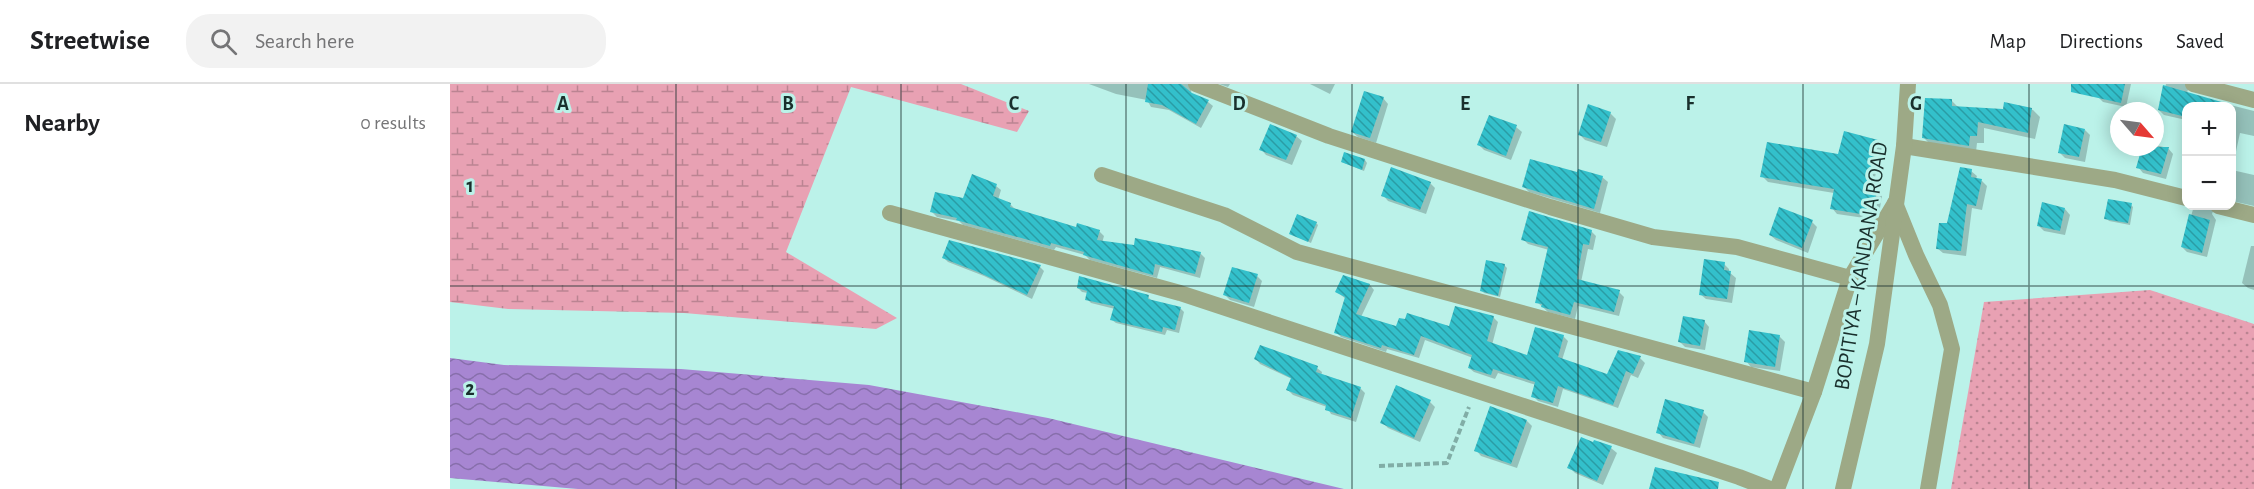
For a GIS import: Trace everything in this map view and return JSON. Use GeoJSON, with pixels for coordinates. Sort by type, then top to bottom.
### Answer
{"type":"FeatureCollection","features":[{"type":"Feature","properties":{"kind":"street"},"geometry":{"type":"LineString","coordinates":[[1196,84],[1329,136],[1550,207],[1653,237],[1737,247],[1850,278]]}},
{"type":"Feature","properties":{"kind":"street","name":"BOPITIYA – KANDANA ROAD"},"geometry":{"type":"LineString","coordinates":[[1843,489],[1877,344],[1904,146],[1908,84]]}},
{"type":"Feature","properties":{"kind":"street"},"geometry":{"type":"LineString","coordinates":[[2193,84],[2254,100]]}},
{"type":"Feature","properties":{"kind":"street"},"geometry":{"type":"LineString","coordinates":[[1904,146],[2115,180],[2182,197]]}},
{"type":"Feature","properties":{"kind":"street"},"geometry":{"type":"LineString","coordinates":[[1102,175],[1224,215],[1297,252],[1814,392]]}},
{"type":"Feature","properties":{"kind":"street"},"geometry":{"type":"LineString","coordinates":[[1777,489],[1814,392],[1850,278],[1896,203]]}},
{"type":"Feature","properties":{"kind":"street"},"geometry":{"type":"LineString","coordinates":[[1896,203],[1940,305],[1952,349],[1928,489]]}},
{"type":"Feature","properties":{"kind":"street"},"geometry":{"type":"LineString","coordinates":[[2234,210],[2254,215]]}},
{"type":"Feature","properties":{"kind":"street"},"geometry":{"type":"LineString","coordinates":[[890,213],[1180,293],[1770,489]]}},
{"type":"Feature","properties":{"kind":"path"},"geometry":{"type":"LineString","coordinates":[[1379,466],[1447,464],[1475,390]]}},
{"type":"Feature","properties":{"kind":"green space"},"geometry":{"type":"Polygon","coordinates":[[[450,84],[961,84],[1029,111],[1017,132],[851,87],[786,252],[897,318],[876,329],[684,313],[508,309],[450,302],[450,84]]]}},
{"type":"Feature","properties":{"kind":"green space"},"geometry":{"type":"Polygon","coordinates":[[[2150,290],[2254,324],[2254,489],[1951,489],[1984,302],[2150,290]]]}},
{"type":"Feature","properties":{"kind":"water"},"geometry":{"type":"Polygon","coordinates":[[[450,358],[504,365],[681,369],[869,385],[1048,418],[1344,489],[578,489],[450,478],[450,358]]]}},
{"type":"Feature","properties":{"kind":"building"},"geometry":{"type":"Polygon","coordinates":[[[1148,84],[1181,84],[1192,93],[1209,100],[1196,124],[1162,105],[1145,102],[1148,84]]]}},
{"type":"Feature","properties":{"kind":"building"},"geometry":{"type":"Polygon","coordinates":[[[2071,84],[2125,84],[2121,102],[2071,92],[2071,84]]]}},
{"type":"Feature","properties":{"kind":"building"},"geometry":{"type":"Polygon","coordinates":[[[2163,85],[2222,102],[2182,102],[2182,116],[2164,112],[2164,102],[2160,102],[2163,85]]]}},
{"type":"Feature","properties":{"kind":"building"},"geometry":{"type":"Polygon","coordinates":[[[1364,91],[1384,97],[1370,138],[1351,132],[1364,91]]]}},
{"type":"Feature","properties":{"kind":"building"},"geometry":{"type":"Polygon","coordinates":[[[1925,98],[1952,99],[1952,106],[2003,109],[2004,102],[2032,108],[2028,133],[1978,122],[1977,136],[1970,136],[1969,146],[1922,138],[1925,98]]]}},
{"type":"Feature","properties":{"kind":"building"},"geometry":{"type":"Polygon","coordinates":[[[1588,104],[1611,112],[1601,142],[1578,135],[1588,104]]]}},
{"type":"Feature","properties":{"kind":"building"},"geometry":{"type":"Polygon","coordinates":[[[1489,115],[1517,125],[1506,156],[1477,145],[1489,115]]]}},
{"type":"Feature","properties":{"kind":"building"},"geometry":{"type":"Polygon","coordinates":[[[1270,124],[1297,135],[1286,160],[1259,150],[1270,124]]]}},
{"type":"Feature","properties":{"kind":"building"},"geometry":{"type":"Polygon","coordinates":[[[2064,124],[2085,129],[2079,157],[2058,153],[2064,124]]]}},
{"type":"Feature","properties":{"kind":"building"},"geometry":{"type":"Polygon","coordinates":[[[1844,131],[1878,140],[1866,188],[1877,189],[1873,216],[1830,209],[1834,189],[1760,177],[1767,142],[1838,154],[1844,131]]]}},
{"type":"Feature","properties":{"kind":"building"},"geometry":{"type":"Polygon","coordinates":[[[2164,147],[2169,147],[2161,174],[2136,168],[2139,156],[2164,156],[2164,147]]]}},
{"type":"Feature","properties":{"kind":"building"},"geometry":{"type":"Polygon","coordinates":[[[1344,152],[1365,159],[1362,170],[1341,162],[1344,152]]]}},
{"type":"Feature","properties":{"kind":"building"},"geometry":{"type":"Polygon","coordinates":[[[1530,159],[1577,172],[1578,169],[1603,176],[1594,209],[1522,187],[1530,159]]]}},
{"type":"Feature","properties":{"kind":"building"},"geometry":{"type":"Polygon","coordinates":[[[1391,167],[1431,182],[1420,210],[1381,196],[1391,167]]]}},
{"type":"Feature","properties":{"kind":"building"},"geometry":{"type":"Polygon","coordinates":[[[1960,167],[1972,169],[1971,177],[1982,179],[1976,206],[1967,204],[1961,251],[1936,249],[1939,223],[1947,223],[1960,167]]]}},
{"type":"Feature","properties":{"kind":"building"},"geometry":{"type":"Polygon","coordinates":[[[972,174],[997,184],[993,196],[1011,203],[1010,207],[1076,227],[1077,223],[1100,230],[1097,240],[1134,245],[1135,238],[1201,252],[1195,274],[1155,264],[1153,275],[1083,255],[1084,252],[1051,243],[1050,246],[930,212],[935,192],[963,198],[972,174]]]}},
{"type":"Feature","properties":{"kind":"building"},"geometry":{"type":"Polygon","coordinates":[[[2108,199],[2132,203],[2128,223],[2104,219],[2108,199]]]}},
{"type":"Feature","properties":{"kind":"building"},"geometry":{"type":"Polygon","coordinates":[[[2042,202],[2065,208],[2060,231],[2037,226],[2042,202]]]}},
{"type":"Feature","properties":{"kind":"building"},"geometry":{"type":"Polygon","coordinates":[[[1779,207],[1813,220],[1802,248],[1769,235],[1779,207]]]}},
{"type":"Feature","properties":{"kind":"building"},"geometry":{"type":"Polygon","coordinates":[[[1529,211],[1592,230],[1589,245],[1583,244],[1577,279],[1620,290],[1614,312],[1574,302],[1570,315],[1541,307],[1542,304],[1535,303],[1548,247],[1521,240],[1529,211]]]}},
{"type":"Feature","properties":{"kind":"building"},"geometry":{"type":"Polygon","coordinates":[[[1297,214],[1317,222],[1308,242],[1289,234],[1297,214]]]}},
{"type":"Feature","properties":{"kind":"building"},"geometry":{"type":"Polygon","coordinates":[[[2189,214],[2210,220],[2202,253],[2181,247],[2189,214]]]}},
{"type":"Feature","properties":{"kind":"building"},"geometry":{"type":"Polygon","coordinates":[[[949,240],[1041,265],[1027,295],[942,258],[949,240]]]}},
{"type":"Feature","properties":{"kind":"building"},"geometry":{"type":"Polygon","coordinates":[[[1704,259],[1725,262],[1724,270],[1731,271],[1727,299],[1699,295],[1704,259]]]}},
{"type":"Feature","properties":{"kind":"building"},"geometry":{"type":"Polygon","coordinates":[[[1486,260],[1505,264],[1498,296],[1480,291],[1486,260]]]}},
{"type":"Feature","properties":{"kind":"building"},"geometry":{"type":"Polygon","coordinates":[[[1232,267],[1258,274],[1249,303],[1223,295],[1232,267]]]}},
{"type":"Feature","properties":{"kind":"building"},"geometry":{"type":"Polygon","coordinates":[[[1343,275],[1370,284],[1356,314],[1396,326],[1399,318],[1405,319],[1407,313],[1449,326],[1455,306],[1494,316],[1487,341],[1527,355],[1535,327],[1564,335],[1558,357],[1607,374],[1618,350],[1641,356],[1633,374],[1626,371],[1613,405],[1558,386],[1553,403],[1531,397],[1535,382],[1493,369],[1491,375],[1468,368],[1472,355],[1421,336],[1414,355],[1382,345],[1381,348],[1334,333],[1345,297],[1335,292],[1343,275]]]}},
{"type":"Feature","properties":{"kind":"building"},"geometry":{"type":"Polygon","coordinates":[[[1079,276],[1149,295],[1148,299],[1181,307],[1175,330],[1163,327],[1162,332],[1110,320],[1114,306],[1085,300],[1087,291],[1077,288],[1079,276]]]}},
{"type":"Feature","properties":{"kind":"building"},"geometry":{"type":"Polygon","coordinates":[[[1683,316],[1705,320],[1700,346],[1678,342],[1683,316]]]}},
{"type":"Feature","properties":{"kind":"building"},"geometry":{"type":"Polygon","coordinates":[[[1749,330],[1780,335],[1775,367],[1744,362],[1749,330]]]}},
{"type":"Feature","properties":{"kind":"building"},"geometry":{"type":"Polygon","coordinates":[[[1260,345],[1318,366],[1316,372],[1361,387],[1351,418],[1325,410],[1326,405],[1286,390],[1291,378],[1254,359],[1260,345]]]}},
{"type":"Feature","properties":{"kind":"building"},"geometry":{"type":"Polygon","coordinates":[[[1396,385],[1431,400],[1414,438],[1380,423],[1396,385]]]}},
{"type":"Feature","properties":{"kind":"building"},"geometry":{"type":"Polygon","coordinates":[[[1665,399],[1704,410],[1694,444],[1656,433],[1665,399]]]}},
{"type":"Feature","properties":{"kind":"building"},"geometry":{"type":"Polygon","coordinates":[[[1490,406],[1527,420],[1511,464],[1474,451],[1490,406]]]}},
{"type":"Feature","properties":{"kind":"building"},"geometry":{"type":"Polygon","coordinates":[[[1581,437],[1612,446],[1597,481],[1567,468],[1581,437]]]}},
{"type":"Feature","properties":{"kind":"building"},"geometry":{"type":"Polygon","coordinates":[[[1655,467],[1719,482],[1718,489],[1649,489],[1655,467]]]}}]}
